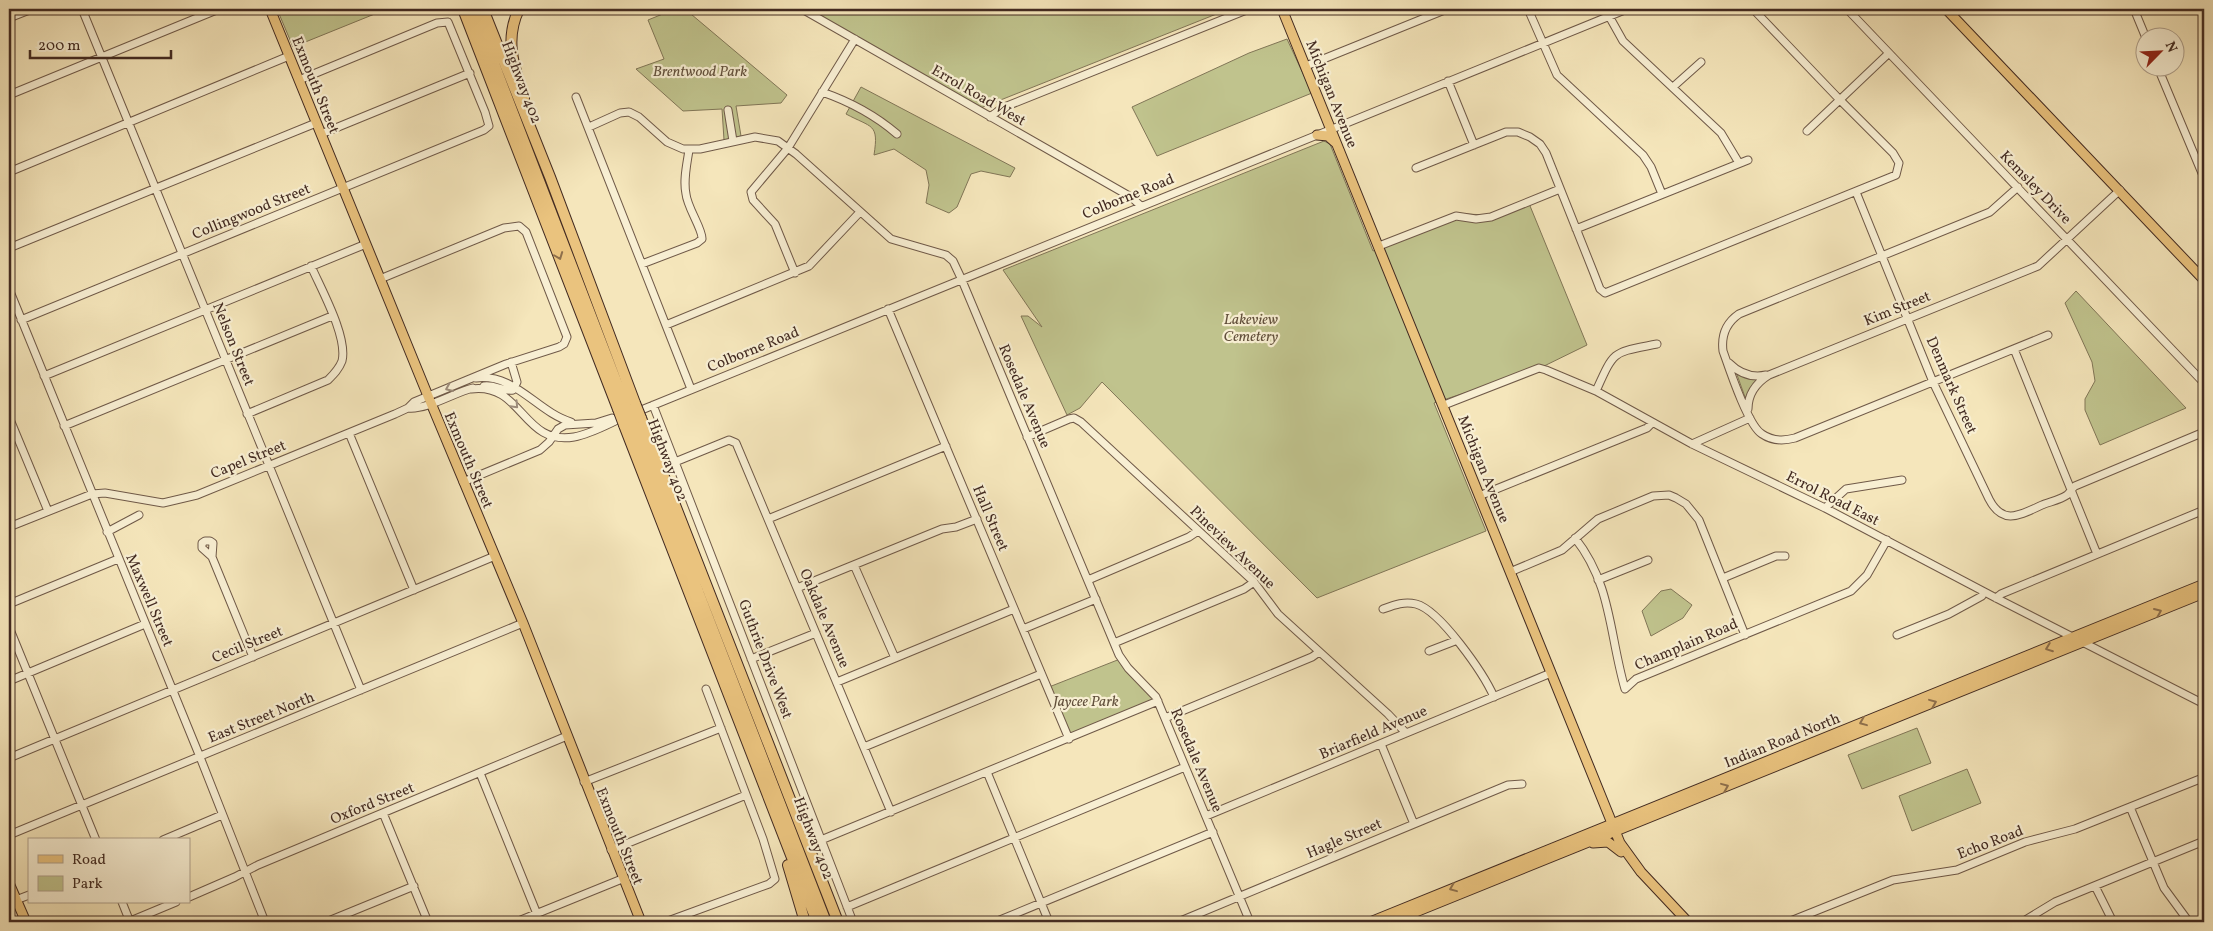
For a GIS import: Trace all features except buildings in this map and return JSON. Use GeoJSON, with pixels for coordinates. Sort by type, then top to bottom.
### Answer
{"type":"FeatureCollection","features":[{"type":"Feature","properties":{"kind":"highway"},"geometry":{"type":"LineString","coordinates":[[456,9],[516,157],[541,210]]}},
{"type":"Feature","properties":{"kind":"highway","name":"Highway 402"},"geometry":{"type":"LineString","coordinates":[[463,9],[541,210],[632,413],[733,706],[816,922]]}},
{"type":"Feature","properties":{"kind":"highway"},"geometry":{"type":"LineString","coordinates":[[473,9],[632,413],[838,922]]}},
{"type":"Feature","properties":{"kind":"highway","name":"Highway 402"},"geometry":{"type":"LineString","coordinates":[[478,9],[632,413],[831,922]]}},
{"type":"Feature","properties":{"kind":"highway"},"geometry":{"type":"LineString","coordinates":[[483,9],[550,177]]}},
{"type":"Feature","properties":{"kind":"highway"},"geometry":{"type":"LineString","coordinates":[[519,9],[511,31],[512,57],[550,177],[632,413],[826,922]]}},
{"type":"Feature","properties":{"kind":"highway"},"geometry":{"type":"LineString","coordinates":[[733,706],[755,774],[782,847],[805,922]]}},
{"type":"Feature","properties":{"kind":"main road","name":"Exmouth Street"},"geometry":{"type":"LineString","coordinates":[[270,9],[429,400],[496,556],[622,879],[641,922]]}},
{"type":"Feature","properties":{"kind":"main road","name":"Michigan Avenue"},"geometry":{"type":"LineString","coordinates":[[1282,9],[1444,405],[1613,827],[1623,849],[1641,872],[1688,922]]}},
{"type":"Feature","properties":{"kind":"main road"},"geometry":{"type":"LineString","coordinates":[[1946,9],[2120,190],[2201,269],[2204,280]]}},
{"type":"Feature","properties":{"kind":"main road"},"geometry":{"type":"LineString","coordinates":[[1317,135],[1328,136],[1337,144]]}},
{"type":"Feature","properties":{"kind":"main road","name":"Indian Road North"},"geometry":{"type":"LineString","coordinates":[[1391,922],[1574,848],[1613,827],[2075,638],[2202,592]]}},
{"type":"Feature","properties":{"kind":"main road","name":"Indian Road North"},"geometry":{"type":"LineString","coordinates":[[1370,922],[2084,643],[2202,592]]}},
{"type":"Feature","properties":{"kind":"main road"},"geometry":{"type":"LineString","coordinates":[[1574,848],[1601,841],[1612,843],[1641,872]]}},
{"type":"Feature","properties":{"kind":"main road"},"geometry":{"type":"LineString","coordinates":[[9,884],[26,922]]}},
{"type":"Feature","properties":{"kind":"street"},"geometry":{"type":"LineString","coordinates":[[9,18],[32,9]]}},
{"type":"Feature","properties":{"kind":"street","name":"Nelson Street"},"geometry":{"type":"LineString","coordinates":[[82,9],[361,690]]}},
{"type":"Feature","properties":{"kind":"street"},"geometry":{"type":"LineString","coordinates":[[9,95],[219,9]]}},
{"type":"Feature","properties":{"kind":"street","name":"Errol Road West"},"geometry":{"type":"LineString","coordinates":[[802,9],[1131,197],[1140,206]]}},
{"type":"Feature","properties":{"kind":"street"},"geometry":{"type":"LineString","coordinates":[[990,117],[1002,108],[1249,9]]}},
{"type":"Feature","properties":{"kind":"street"},"geometry":{"type":"LineString","coordinates":[[1306,66],[1447,9]]}},
{"type":"Feature","properties":{"kind":"street"},"geometry":{"type":"LineString","coordinates":[[1528,9],[1557,75],[1643,155],[1662,194]]}},
{"type":"Feature","properties":{"kind":"street","name":"Colborne Road"},"geometry":{"type":"LineString","coordinates":[[552,436],[566,438],[583,435],[632,413],[961,278],[1627,9]]}},
{"type":"Feature","properties":{"kind":"street"},"geometry":{"type":"LineString","coordinates":[[1416,168],[1506,132],[1518,132],[1530,136],[1540,144],[1546,153],[1600,289],[1605,292],[1890,179],[1898,172],[1898,160],[1893,153],[1753,9]]}},
{"type":"Feature","properties":{"kind":"street","name":"Kemsley Drive"},"geometry":{"type":"LineString","coordinates":[[1847,9],[2204,383]]}},
{"type":"Feature","properties":{"kind":"street"},"geometry":{"type":"LineString","coordinates":[[2134,9],[2142,28]]}},
{"type":"Feature","properties":{"kind":"street"},"geometry":{"type":"LineString","coordinates":[[1609,16],[1623,41],[1722,133],[1740,163]]}},
{"type":"Feature","properties":{"kind":"street"},"geometry":{"type":"LineString","coordinates":[[299,80],[436,23],[448,22],[470,73],[321,134]]}},
{"type":"Feature","properties":{"kind":"street"},"geometry":{"type":"LineString","coordinates":[[795,273],[775,224],[751,195],[754,187],[788,148],[855,39]]}},
{"type":"Feature","properties":{"kind":"street"},"geometry":{"type":"LineString","coordinates":[[1807,131],[1889,53]]}},
{"type":"Feature","properties":{"kind":"street"},"geometry":{"type":"LineString","coordinates":[[9,172],[289,56]]}},
{"type":"Feature","properties":{"kind":"street"},"geometry":{"type":"LineString","coordinates":[[1673,87],[1702,62]]}},
{"type":"Feature","properties":{"kind":"street","name":"Collingwood Street"},"geometry":{"type":"LineString","coordinates":[[21,320],[484,130],[489,126],[489,122],[470,73]]}},
{"type":"Feature","properties":{"kind":"street"},"geometry":{"type":"LineString","coordinates":[[2162,78],[2204,178]]}},
{"type":"Feature","properties":{"kind":"street"},"geometry":{"type":"LineString","coordinates":[[1448,81],[1474,145]]}},
{"type":"Feature","properties":{"kind":"street"},"geometry":{"type":"LineString","coordinates":[[822,92],[841,99],[880,120],[897,134]]}},
{"type":"Feature","properties":{"kind":"street"},"geometry":{"type":"LineString","coordinates":[[576,97],[691,389]]}},
{"type":"Feature","properties":{"kind":"street"},"geometry":{"type":"LineString","coordinates":[[728,110],[733,142]]}},
{"type":"Feature","properties":{"kind":"street"},"geometry":{"type":"LineString","coordinates":[[588,126],[620,113],[632,113],[668,142],[689,150],[686,194],[697,226],[702,232],[702,239],[697,243],[642,264]]}},
{"type":"Feature","properties":{"kind":"street"},"geometry":{"type":"LineString","coordinates":[[9,248],[316,123]]}},
{"type":"Feature","properties":{"kind":"street","name":"Rosedale Avenue"},"geometry":{"type":"LineString","coordinates":[[689,150],[755,137],[771,139],[788,148],[891,239],[946,255],[953,261],[1114,643],[1124,662],[1148,687],[1158,701],[1250,922]]}},
{"type":"Feature","properties":{"kind":"street"},"geometry":{"type":"LineString","coordinates":[[1576,229],[1748,160]]}},
{"type":"Feature","properties":{"kind":"street"},"geometry":{"type":"LineString","coordinates":[[2018,188],[1990,212],[1739,314],[1728,324],[1724,332],[1722,346],[1750,418],[1762,434],[1773,439],[1789,440],[2048,335]]}},
{"type":"Feature","properties":{"kind":"street"},"geometry":{"type":"LineString","coordinates":[[1379,246],[1456,216],[1476,219],[1492,217],[1560,189]]}},
{"type":"Feature","properties":{"kind":"street","name":"Kim Street"},"geometry":{"type":"LineString","coordinates":[[1750,418],[1748,404],[1752,390],[1760,380],[1907,318],[2038,266],[2120,190]]}},
{"type":"Feature","properties":{"kind":"street","name":"Denmark Street"},"geometry":{"type":"LineString","coordinates":[[1856,192],[1933,382],[1992,504],[2000,514],[2012,517],[2020,514],[2068,494],[2071,489],[2204,432]]}},
{"type":"Feature","properties":{"kind":"street"},"geometry":{"type":"LineString","coordinates":[[666,325],[795,273],[815,262],[860,212]]}},
{"type":"Feature","properties":{"kind":"street","name":"Capel Street"},"geometry":{"type":"LineString","coordinates":[[380,279],[504,228],[519,226],[526,232],[566,333],[565,341],[559,347],[511,362],[429,400]]}},
{"type":"Feature","properties":{"kind":"street"},"geometry":{"type":"LineString","coordinates":[[44,376],[366,244]]}},
{"type":"Feature","properties":{"kind":"street"},"geometry":{"type":"LineString","coordinates":[[247,414],[328,380],[338,370],[342,361],[343,345],[311,266]]}},
{"type":"Feature","properties":{"kind":"street","name":"Maxwell Street"},"geometry":{"type":"LineString","coordinates":[[9,289],[200,757],[244,873],[265,922]]}},
{"type":"Feature","properties":{"kind":"street","name":"Hall Street"},"geometry":{"type":"LineString","coordinates":[[888,309],[1068,738]]}},
{"type":"Feature","properties":{"kind":"street"},"geometry":{"type":"LineString","coordinates":[[64,426],[332,316]]}},
{"type":"Feature","properties":{"kind":"street"},"geometry":{"type":"LineString","coordinates":[[1596,391],[1613,356],[1624,350],[1657,344]]}},
{"type":"Feature","properties":{"kind":"street"},"geometry":{"type":"LineString","coordinates":[[2014,349],[2097,554]]}},
{"type":"Feature","properties":{"kind":"street"},"geometry":{"type":"LineString","coordinates":[[1726,358],[1732,366],[1742,373],[1757,376],[1769,375]]}},
{"type":"Feature","properties":{"kind":"street"},"geometry":{"type":"LineString","coordinates":[[511,362],[517,382],[516,388]]}},
{"type":"Feature","properties":{"kind":"street","name":"Errol Road East"},"geometry":{"type":"LineString","coordinates":[[1444,405],[1539,368],[1596,391],[1692,444],[1825,508],[1984,592],[2204,704]]}},
{"type":"Feature","properties":{"kind":"street","name":"Capel Street"},"geometry":{"type":"LineString","coordinates":[[471,379],[492,378],[516,388],[547,411],[565,420],[577,423]]}},
{"type":"Feature","properties":{"kind":"street","name":"Capel Street"},"geometry":{"type":"LineString","coordinates":[[92,494],[105,493],[163,504],[197,495],[408,408],[414,402],[491,385],[510,391],[516,388]]}},
{"type":"Feature","properties":{"kind":"street","name":"Capel Street"},"geometry":{"type":"LineString","coordinates":[[471,389],[489,389],[506,397],[534,428],[552,436]]}},
{"type":"Feature","properties":{"kind":"street","name":"Guthrie Drive West"},"geometry":{"type":"LineString","coordinates":[[653,405],[853,922]]}},
{"type":"Feature","properties":{"kind":"street","name":"Colborne Road"},"geometry":{"type":"LineString","coordinates":[[464,482],[540,450],[560,427],[577,423],[596,423],[632,413]]}},
{"type":"Feature","properties":{"kind":"street"},"geometry":{"type":"LineString","coordinates":[[9,417],[48,511]]}},
{"type":"Feature","properties":{"kind":"street"},"geometry":{"type":"LineString","coordinates":[[1692,444],[1750,418]]}},
{"type":"Feature","properties":{"kind":"street","name":"Pineview Avenue"},"geometry":{"type":"LineString","coordinates":[[1027,437],[1069,419],[1077,419],[1254,582],[1278,614],[1388,714],[1406,733]]}},
{"type":"Feature","properties":{"kind":"street"},"geometry":{"type":"LineString","coordinates":[[1479,496],[1647,428],[1652,423]]}},
{"type":"Feature","properties":{"kind":"street"},"geometry":{"type":"LineString","coordinates":[[349,433],[414,590]]}},
{"type":"Feature","properties":{"kind":"street"},"geometry":{"type":"LineString","coordinates":[[540,450],[554,440],[566,438]]}},
{"type":"Feature","properties":{"kind":"street","name":"Oakdale Avenue"},"geometry":{"type":"LineString","coordinates":[[675,462],[729,440],[736,443],[891,812]]}},
{"type":"Feature","properties":{"kind":"street"},"geometry":{"type":"LineString","coordinates":[[768,519],[946,446]]}},
{"type":"Feature","properties":{"kind":"street"},"geometry":{"type":"LineString","coordinates":[[1825,508],[1846,489],[1902,480]]}},
{"type":"Feature","properties":{"kind":"street"},"geometry":{"type":"LineString","coordinates":[[9,527],[92,494]]}},
{"type":"Feature","properties":{"kind":"street"},"geometry":{"type":"LineString","coordinates":[[1510,572],[1554,555],[1598,518],[1653,496],[1669,495],[1686,504],[1699,520],[1745,635]]}},
{"type":"Feature","properties":{"kind":"street"},"geometry":{"type":"LineString","coordinates":[[1996,598],[2001,594],[2204,510]]}},
{"type":"Feature","properties":{"kind":"street"},"geometry":{"type":"LineString","coordinates":[[107,532],[140,515]]}},
{"type":"Feature","properties":{"kind":"street"},"geometry":{"type":"LineString","coordinates":[[797,588],[942,529],[956,527],[977,519]]}},
{"type":"Feature","properties":{"kind":"street"},"geometry":{"type":"LineString","coordinates":[[1088,580],[1189,537],[1198,531]]}},
{"type":"Feature","properties":{"kind":"street","name":"Champlain Road"},"geometry":{"type":"LineString","coordinates":[[1575,538],[1588,555],[1608,605],[1625,689],[1636,679],[1851,591],[1867,575],[1886,540]]}},
{"type":"Feature","properties":{"kind":"street","name":"Cecil Street"},"geometry":{"type":"LineString","coordinates":[[9,758],[496,556]]}},
{"type":"Feature","properties":{"kind":"street"},"geometry":{"type":"LineString","coordinates":[[1723,578],[1776,556],[1785,556]]}},
{"type":"Feature","properties":{"kind":"street"},"geometry":{"type":"LineString","coordinates":[[212,557],[253,657]]}},
{"type":"Feature","properties":{"kind":"street"},"geometry":{"type":"LineString","coordinates":[[9,604],[118,559]]}},
{"type":"Feature","properties":{"kind":"street"},"geometry":{"type":"LineString","coordinates":[[1598,580],[1648,560]]}},
{"type":"Feature","properties":{"kind":"street"},"geometry":{"type":"LineString","coordinates":[[854,564],[895,658]]}},
{"type":"Feature","properties":{"kind":"street"},"geometry":{"type":"LineString","coordinates":[[1114,643],[1244,590],[1254,582]]}},
{"type":"Feature","properties":{"kind":"street"},"geometry":{"type":"LineString","coordinates":[[1897,635],[1949,614],[1982,596],[1984,592]]}},
{"type":"Feature","properties":{"kind":"street"},"geometry":{"type":"LineString","coordinates":[[1022,629],[1096,599]]}},
{"type":"Feature","properties":{"kind":"street"},"geometry":{"type":"LineString","coordinates":[[1383,609],[1404,602],[1423,606],[1436,616],[1484,676],[1494,697]]}},
{"type":"Feature","properties":{"kind":"street"},"geometry":{"type":"LineString","coordinates":[[837,682],[1014,609]]}},
{"type":"Feature","properties":{"kind":"street"},"geometry":{"type":"LineString","coordinates":[[9,681],[146,624]]}},
{"type":"Feature","properties":{"kind":"street","name":"East Street North"},"geometry":{"type":"LineString","coordinates":[[9,835],[523,624]]}},
{"type":"Feature","properties":{"kind":"street"},"geometry":{"type":"LineString","coordinates":[[9,627],[95,838]]}},
{"type":"Feature","properties":{"kind":"street"},"geometry":{"type":"LineString","coordinates":[[751,659],[816,633]]}},
{"type":"Feature","properties":{"kind":"street"},"geometry":{"type":"LineString","coordinates":[[1429,651],[1456,641]]}},
{"type":"Feature","properties":{"kind":"street"},"geometry":{"type":"LineString","coordinates":[[1165,718],[1319,652]]}},
{"type":"Feature","properties":{"kind":"street"},"geometry":{"type":"LineString","coordinates":[[864,747],[1041,674]]}},
{"type":"Feature","properties":{"kind":"street","name":"Briarfield Avenue"},"geometry":{"type":"LineString","coordinates":[[1206,816],[1551,674]]}},
{"type":"Feature","properties":{"kind":"street"},"geometry":{"type":"LineString","coordinates":[[664,922],[769,884],[774,878],[768,853],[706,689]]}},
{"type":"Feature","properties":{"kind":"street"},"geometry":{"type":"LineString","coordinates":[[821,840],[1158,701]]}},
{"type":"Feature","properties":{"kind":"street"},"geometry":{"type":"LineString","coordinates":[[584,782],[721,728]]}},
{"type":"Feature","properties":{"kind":"street","name":"Oxford Street"},"geometry":{"type":"LineString","coordinates":[[190,897],[258,865],[567,736]]}},
{"type":"Feature","properties":{"kind":"street"},"geometry":{"type":"LineString","coordinates":[[1381,744],[1414,824]]}},
{"type":"Feature","properties":{"kind":"street"},"geometry":{"type":"LineString","coordinates":[[847,906],[1185,767]]}},
{"type":"Feature","properties":{"kind":"street"},"geometry":{"type":"LineString","coordinates":[[987,772],[1048,922]]}},
{"type":"Feature","properties":{"kind":"street"},"geometry":{"type":"LineString","coordinates":[[480,773],[537,914]]}},
{"type":"Feature","properties":{"kind":"street","name":"Echo Road"},"geometry":{"type":"LineString","coordinates":[[1788,922],[1885,883],[1957,870],[2025,842],[2075,829],[2200,779]]}},
{"type":"Feature","properties":{"kind":"street","name":"Hagle Street"},"geometry":{"type":"LineString","coordinates":[[1178,922],[1508,786],[1522,784]]}},
{"type":"Feature","properties":{"kind":"street"},"geometry":{"type":"LineString","coordinates":[[611,850],[746,794]]}},
{"type":"Feature","properties":{"kind":"street"},"geometry":{"type":"LineString","coordinates":[[2130,807],[2168,896],[2189,922]]}},
{"type":"Feature","properties":{"kind":"street"},"geometry":{"type":"LineString","coordinates":[[383,813],[428,922]]}},
{"type":"Feature","properties":{"kind":"street"},"geometry":{"type":"LineString","coordinates":[[168,838],[222,815]]}},
{"type":"Feature","properties":{"kind":"street"},"geometry":{"type":"LineString","coordinates":[[995,922],[1212,832]]}},
{"type":"Feature","properties":{"kind":"street"},"geometry":{"type":"LineString","coordinates":[[2022,922],[2055,902],[2204,841]]}},
{"type":"Feature","properties":{"kind":"street"},"geometry":{"type":"LineString","coordinates":[[516,922],[622,879]]}},
{"type":"Feature","properties":{"kind":"street"},"geometry":{"type":"LineString","coordinates":[[326,922],[414,886]]}},
{"type":"Feature","properties":{"kind":"street"},"geometry":{"type":"LineString","coordinates":[[2095,886],[2113,922]]}},
{"type":"Feature","properties":{"kind":"street"},"geometry":{"type":"LineString","coordinates":[[16,900],[28,895]]}},
{"type":"Feature","properties":{"kind":"street"},"geometry":{"type":"LineString","coordinates":[[123,904],[129,922],[171,904]]}},
{"type":"Feature","properties":{"kind":"green space"},"geometry":{"type":"Polygon","coordinates":[[[277,9],[387,9],[293,47],[277,9]]]}},
{"type":"Feature","properties":{"kind":"green space","name":"Brentwood Park"},"geometry":{"type":"Polygon","coordinates":[[[675,9],[685,9],[787,95],[781,103],[736,106],[741,136],[724,140],[722,109],[683,111],[636,69],[664,59],[648,20],[675,9]]]}},
{"type":"Feature","properties":{"kind":"green space"},"geometry":{"type":"Polygon","coordinates":[[[806,9],[1229,9],[978,109],[806,9]]]}},
{"type":"Feature","properties":{"kind":"green space"},"geometry":{"type":"Polygon","coordinates":[[[1287,39],[1312,93],[1157,156],[1132,107],[1249,53],[1287,39]]]}},
{"type":"Feature","properties":{"kind":"green space"},"geometry":{"type":"Polygon","coordinates":[[[861,87],[1015,168],[1010,177],[981,171],[971,174],[957,207],[949,213],[926,203],[929,185],[926,170],[894,149],[874,155],[875,137],[872,128],[846,114],[861,87]]]}},
{"type":"Feature","properties":{"kind":"green space","name":"Lakeview Cemetery"},"geometry":{"type":"Polygon","coordinates":[[[1324,141],[1330,144],[1373,251],[1464,214],[1490,215],[1528,201],[1587,345],[1538,369],[1434,403],[1486,531],[1317,598],[1102,382],[1080,408],[1067,415],[1021,316],[1028,316],[1042,327],[1003,270],[1324,141]]]}},
{"type":"Feature","properties":{"kind":"green space"},"geometry":{"type":"Polygon","coordinates":[[[2076,291],[2186,408],[2100,445],[2085,410],[2085,399],[2095,381],[2092,362],[2065,303],[2076,291]]]}},
{"type":"Feature","properties":{"kind":"green space"},"geometry":{"type":"Polygon","coordinates":[[[1736,372],[1757,379],[1746,397],[1745,397],[1736,372]]]}},
{"type":"Feature","properties":{"kind":"green space"},"geometry":{"type":"Polygon","coordinates":[[[1671,589],[1692,605],[1683,618],[1651,636],[1642,611],[1661,591],[1671,589]]]}},
{"type":"Feature","properties":{"kind":"green space","name":"Jaycee Park"},"geometry":{"type":"Polygon","coordinates":[[[1120,659],[1156,700],[1070,737],[1049,687],[1120,659]]]}},
{"type":"Feature","properties":{"kind":"green space"},"geometry":{"type":"Polygon","coordinates":[[[1917,728],[1931,763],[1862,789],[1848,755],[1917,728]]]}},
{"type":"Feature","properties":{"kind":"green space"},"geometry":{"type":"Polygon","coordinates":[[[1967,769],[1981,803],[1912,831],[1899,796],[1967,769]]]}}]}
